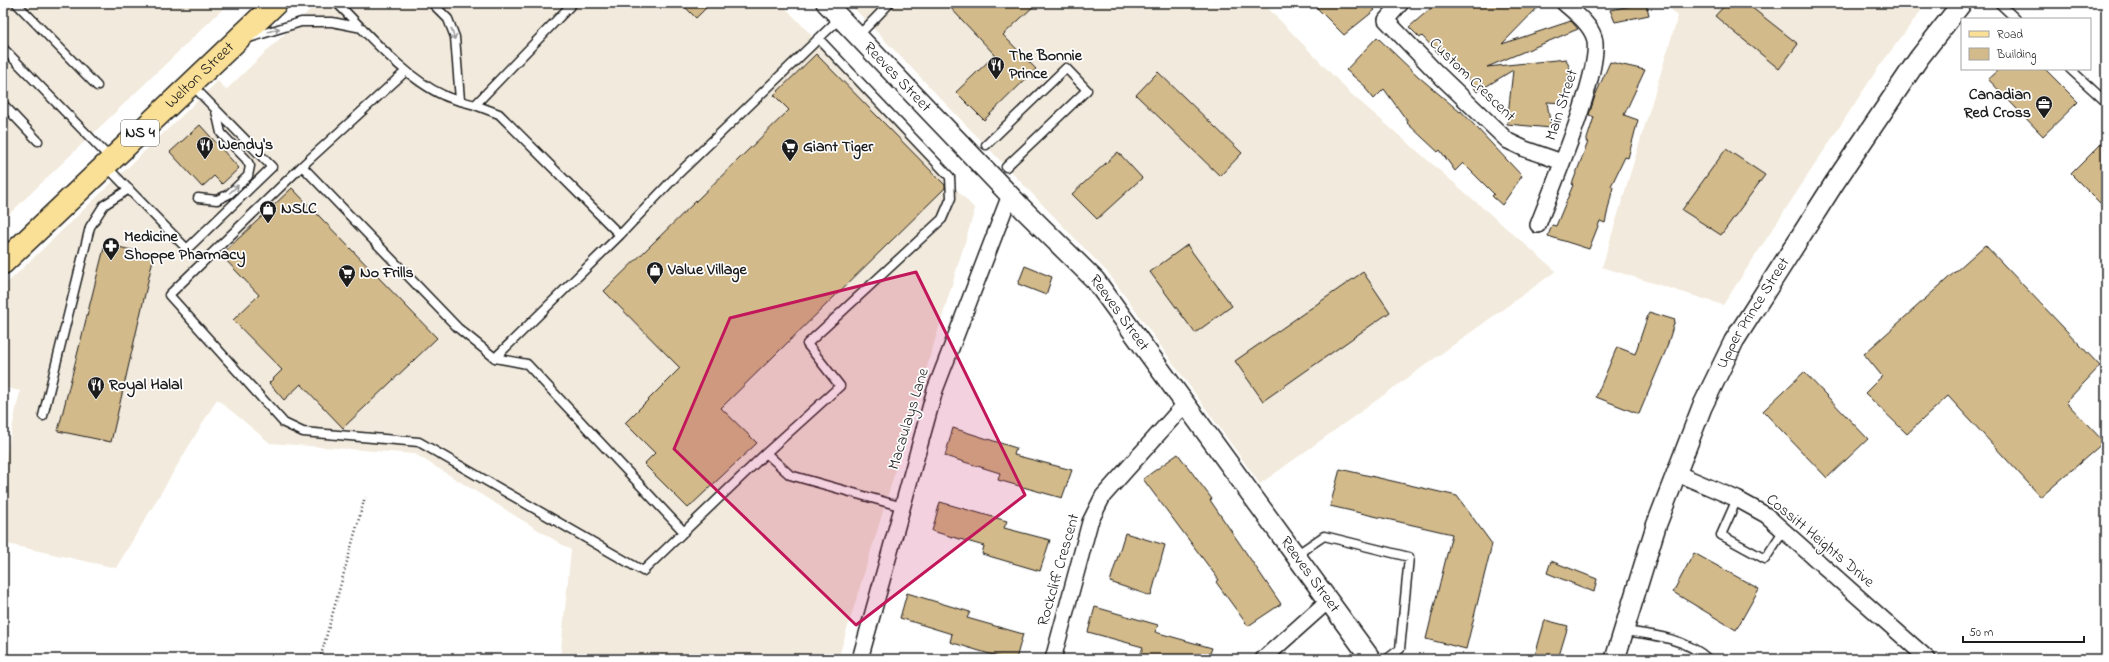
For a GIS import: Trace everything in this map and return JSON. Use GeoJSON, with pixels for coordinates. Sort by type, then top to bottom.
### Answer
{"type":"FeatureCollection","features":[{"type":"Feature","properties":{"kind":"main road","name":"Welton Street"},"geometry":{"type":"LineString","coordinates":[[3,263],[237,42],[276,3]]}},
{"type":"Feature","properties":{"kind":"street","name":"Reeves Street"},"geometry":{"type":"LineString","coordinates":[[826,3],[1010,195],[1095,280],[1371,659]]}},
{"type":"Feature","properties":{"kind":"street","name":"Custom Crescent"},"geometry":{"type":"LineString","coordinates":[[1401,3],[1386,20],[1434,70],[1508,141],[1525,149],[1562,162]]}},
{"type":"Feature","properties":{"kind":"street","name":"Main Street"},"geometry":{"type":"LineString","coordinates":[[1538,225],[1580,113],[1596,50],[1594,37],[1588,27],[1564,3]]}},
{"type":"Feature","properties":{"kind":"street","name":"Upper Prince Street"},"geometry":{"type":"LineString","coordinates":[[1615,659],[1656,526],[1702,407],[1734,341],[1850,160],[1919,58],[1960,11]]}},
{"type":"Feature","properties":{"kind":"street","name":"Macaulays Lane"},"geometry":{"type":"LineString","coordinates":[[860,659],[935,390],[1010,195]]}},
{"type":"Feature","properties":{"kind":"street","name":"Rockcliff Crescent"},"geometry":{"type":"LineString","coordinates":[[1053,659],[1090,522],[1096,508],[1111,487],[1185,404]]}},
{"type":"Feature","properties":{"kind":"street","name":"Cossitt Heights Drive"},"geometry":{"type":"LineString","coordinates":[[1676,473],[1737,498],[1766,516],[1784,530],[1928,659]]}},
{"type":"Feature","properties":{"kind":"street"},"geometry":{"type":"LineString","coordinates":[[1263,659],[1328,600]]}},
{"type":"Feature","properties":{"kind":"lane"},"geometry":{"type":"LineString","coordinates":[[16,3],[97,86]]}},
{"type":"Feature","properties":{"kind":"lane"},"geometry":{"type":"LineString","coordinates":[[337,3],[406,71],[443,95],[499,114],[620,235]]}},
{"type":"Feature","properties":{"kind":"lane"},"geometry":{"type":"LineString","coordinates":[[432,3],[448,19],[455,37],[460,100]]}},
{"type":"Feature","properties":{"kind":"lane"},"geometry":{"type":"LineString","coordinates":[[475,105],[573,3]]}},
{"type":"Feature","properties":{"kind":"lane"},"geometry":{"type":"LineString","coordinates":[[858,36],[890,3]]}},
{"type":"Feature","properties":{"kind":"lane"},"geometry":{"type":"LineString","coordinates":[[1999,3],[2015,18]]}},
{"type":"Feature","properties":{"kind":"lane"},"geometry":{"type":"LineString","coordinates":[[495,358],[620,235],[679,173],[840,18]]}},
{"type":"Feature","properties":{"kind":"lane"},"geometry":{"type":"LineString","coordinates":[[237,42],[302,22],[332,22],[363,28]]}},
{"type":"Feature","properties":{"kind":"lane"},"geometry":{"type":"LineString","coordinates":[[406,71],[302,166],[169,295],[284,423],[303,432],[419,442],[643,571],[766,453],[840,386],[807,344],[942,219],[951,198],[950,177],[818,38]]}},
{"type":"Feature","properties":{"kind":"lane"},"geometry":{"type":"LineString","coordinates":[[3,48],[109,163],[129,189],[187,249],[272,166],[191,85]]}},
{"type":"Feature","properties":{"kind":"lane"},"geometry":{"type":"LineString","coordinates":[[986,145],[1066,68],[1087,90],[1006,166]]}},
{"type":"Feature","properties":{"kind":"lane"},"geometry":{"type":"LineString","coordinates":[[2071,70],[2106,102]]}},
{"type":"Feature","properties":{"kind":"lane"},"geometry":{"type":"LineString","coordinates":[[3,104],[38,140]]}},
{"type":"Feature","properties":{"kind":"lane"},"geometry":{"type":"LineString","coordinates":[[198,198],[217,200],[229,194],[248,176],[250,166],[246,159],[222,133],[215,109]]}},
{"type":"Feature","properties":{"kind":"lane"},"geometry":{"type":"LineString","coordinates":[[302,166],[458,328],[495,358],[527,364],[684,532]]}},
{"type":"Feature","properties":{"kind":"lane"},"geometry":{"type":"LineString","coordinates":[[43,416],[90,227],[104,205],[129,189]]}},
{"type":"Feature","properties":{"kind":"lane"},"geometry":{"type":"LineString","coordinates":[[766,453],[790,475],[903,507]]}},
{"type":"Feature","properties":{"kind":"lane"},"geometry":{"type":"LineString","coordinates":[[1737,498],[1722,535],[1765,558],[1784,530]]}},
{"type":"Feature","properties":{"kind":"lane"},"geometry":{"type":"LineString","coordinates":[[1296,555],[1324,536],[1409,557],[1400,649],[1388,659]]}},
{"type":"Feature","properties":{"kind":"lane"},"geometry":{"type":"LineString","coordinates":[[1624,631],[1666,637],[1701,653],[1708,659]]}},
{"type":"Feature","properties":{"kind":"path"},"geometry":{"type":"LineString","coordinates":[[320,659],[365,497]]}},
{"type":"Feature","properties":{"kind":"highlighted area"},"geometry":{"type":"Polygon","coordinates":[[[916,272],[1025,495],[856,625],[674,449],[730,318],[916,272]]]}},
{"type":"Feature","properties":{"kind":"shaded area"},"geometry":{"type":"Polygon","coordinates":[[[3,3],[229,3],[3,220],[3,3]]]}},
{"type":"Feature","properties":{"kind":"shaded area"},"geometry":{"type":"Polygon","coordinates":[[[317,3],[781,3],[975,209],[838,659],[560,659],[571,550],[415,454],[270,443],[217,399],[116,568],[3,543],[3,471],[20,391],[3,387],[3,287],[218,81],[226,90],[317,3]]]}},
{"type":"Feature","properties":{"kind":"shaded area"},"geometry":{"type":"Polygon","coordinates":[[[849,3],[1263,3],[1350,93],[1556,271],[1260,484],[1109,274],[849,3]]]}},
{"type":"Feature","properties":{"kind":"shaded area"},"geometry":{"type":"Polygon","coordinates":[[[1664,3],[1927,3],[1878,68],[1723,305],[1602,267],[1678,16],[1664,3]]]}},
{"type":"Feature","properties":{"kind":"building"},"geometry":{"type":"Polygon","coordinates":[[[681,3],[711,3],[696,18],[681,3]]]}},
{"type":"Feature","properties":{"kind":"building"},"geometry":{"type":"Polygon","coordinates":[[[946,3],[1037,3],[1003,35],[1036,69],[984,120],[956,92],[995,55],[946,3]]]}},
{"type":"Feature","properties":{"kind":"building"},"geometry":{"type":"Polygon","coordinates":[[[1312,3],[1367,3],[1375,10],[1344,35],[1312,3]]]}},
{"type":"Feature","properties":{"kind":"building"},"geometry":{"type":"Polygon","coordinates":[[[1437,3],[1542,3],[1502,44],[1571,21],[1578,29],[1487,67],[1566,59],[1570,69],[1563,103],[1547,102],[1551,128],[1507,124],[1513,70],[1477,92],[1466,75],[1463,77],[1444,54],[1441,56],[1422,36],[1420,38],[1409,27],[1437,3]]]}},
{"type":"Feature","properties":{"kind":"building"},"geometry":{"type":"Polygon","coordinates":[[[1646,3],[1649,15],[1615,22],[1610,10],[1646,3]]]}},
{"type":"Feature","properties":{"kind":"building"},"geometry":{"type":"Polygon","coordinates":[[[1727,3],[1746,3],[1798,44],[1779,69],[1715,16],[1727,3]]]}},
{"type":"Feature","properties":{"kind":"building"},"geometry":{"type":"Polygon","coordinates":[[[1377,37],[1419,77],[1460,112],[1461,111],[1522,176],[1502,205],[1492,196],[1494,194],[1463,163],[1455,171],[1440,150],[1438,152],[1407,123],[1408,122],[1384,89],[1374,99],[1365,88],[1366,87],[1346,70],[1377,37]]]}},
{"type":"Feature","properties":{"kind":"building"},"geometry":{"type":"Polygon","coordinates":[[[816,54],[945,185],[945,188],[721,408],[757,443],[688,508],[644,464],[655,453],[625,423],[680,368],[604,291],[789,110],[774,95],[816,54]]]}},
{"type":"Feature","properties":{"kind":"building"},"geometry":{"type":"Polygon","coordinates":[[[1610,62],[1645,70],[1624,115],[1638,120],[1628,158],[1625,157],[1611,186],[1613,187],[1605,223],[1600,221],[1589,249],[1548,236],[1552,225],[1556,226],[1573,185],[1572,184],[1588,142],[1586,142],[1594,117],[1589,115],[1595,96],[1610,62]]]}},
{"type":"Feature","properties":{"kind":"building","name":"Canadian Red Cross"},"geometry":{"type":"Polygon","coordinates":[[[1998,70],[2046,70],[2078,102],[2043,136],[1988,79],[1998,70]]]}},
{"type":"Feature","properties":{"kind":"building"},"geometry":{"type":"Polygon","coordinates":[[[1158,72],[1242,153],[1220,176],[1136,95],[1158,72]]]}},
{"type":"Feature","properties":{"kind":"building","name":"Wendy's"},"geometry":{"type":"Polygon","coordinates":[[[200,125],[239,168],[222,184],[214,176],[202,187],[170,152],[200,125]]]}},
{"type":"Feature","properties":{"kind":"building"},"geometry":{"type":"Polygon","coordinates":[[[2106,139],[2106,209],[2071,174],[2106,139]]]}},
{"type":"Feature","properties":{"kind":"building"},"geometry":{"type":"Polygon","coordinates":[[[1726,149],[1765,175],[1721,235],[1682,210],[1726,149]]]}},
{"type":"Feature","properties":{"kind":"building"},"geometry":{"type":"Polygon","coordinates":[[[1118,152],[1142,178],[1097,219],[1072,194],[1118,152]]]}},
{"type":"Feature","properties":{"kind":"building"},"geometry":{"type":"Polygon","coordinates":[[[292,188],[437,338],[343,428],[301,384],[284,400],[269,383],[282,370],[233,320],[259,295],[221,255],[292,188]]]}},
{"type":"Feature","properties":{"kind":"building"},"geometry":{"type":"Polygon","coordinates":[[[105,244],[154,255],[111,442],[58,431],[105,244]]]}},
{"type":"Feature","properties":{"kind":"building"},"geometry":{"type":"Polygon","coordinates":[[[1187,245],[1232,306],[1195,333],[1150,272],[1187,245]]]}},
{"type":"Feature","properties":{"kind":"building"},"geometry":{"type":"Polygon","coordinates":[[[1985,245],[2100,366],[2066,402],[2104,442],[2041,497],[1948,396],[1907,434],[1865,393],[1882,376],[1864,354],[1985,245]]]}},
{"type":"Feature","properties":{"kind":"building"},"geometry":{"type":"Polygon","coordinates":[[[1025,266],[1052,277],[1046,295],[1018,284],[1025,266]]]}},
{"type":"Feature","properties":{"kind":"building"},"geometry":{"type":"Polygon","coordinates":[[[1363,272],[1390,312],[1263,401],[1235,361],[1363,272]]]}},
{"type":"Feature","properties":{"kind":"building"},"geometry":{"type":"Polygon","coordinates":[[[1649,312],[1675,320],[1666,350],[1639,414],[1596,397],[1617,347],[1635,354],[1649,312]]]}},
{"type":"Feature","properties":{"kind":"building"},"geometry":{"type":"Polygon","coordinates":[[[1804,372],[1868,439],[1827,478],[1763,411],[1804,372]]]}},
{"type":"Feature","properties":{"kind":"building"},"geometry":{"type":"Polygon","coordinates":[[[953,428],[1016,448],[1014,455],[1072,470],[1062,498],[998,480],[1000,473],[945,456],[953,428]]]}},
{"type":"Feature","properties":{"kind":"building"},"geometry":{"type":"Polygon","coordinates":[[[1178,454],[1212,499],[1210,500],[1281,604],[1248,626],[1216,582],[1219,580],[1143,479],[1178,454]]]}},
{"type":"Feature","properties":{"kind":"building"},"geometry":{"type":"Polygon","coordinates":[[[1340,469],[1457,496],[1492,544],[1466,649],[1426,639],[1452,534],[1330,506],[1340,469]]]}},
{"type":"Feature","properties":{"kind":"building"},"geometry":{"type":"Polygon","coordinates":[[[940,502],[1007,521],[1004,528],[1050,540],[1040,571],[982,554],[984,546],[932,531],[940,502]]]}},
{"type":"Feature","properties":{"kind":"building"},"geometry":{"type":"Polygon","coordinates":[[[1125,533],[1165,545],[1151,596],[1110,582],[1125,533]]]}},
{"type":"Feature","properties":{"kind":"building"},"geometry":{"type":"Polygon","coordinates":[[[1694,553],[1759,589],[1736,630],[1673,592],[1694,553]]]}},
{"type":"Feature","properties":{"kind":"building"},"geometry":{"type":"Polygon","coordinates":[[[1551,561],[1597,579],[1594,592],[1547,573],[1551,561]]]}},
{"type":"Feature","properties":{"kind":"building"},"geometry":{"type":"Polygon","coordinates":[[[907,593],[970,612],[967,618],[1023,634],[1016,659],[1006,659],[950,642],[952,634],[900,618],[907,593]]]}},
{"type":"Feature","properties":{"kind":"building"},"geometry":{"type":"Polygon","coordinates":[[[1095,607],[1158,625],[1155,632],[1212,648],[1208,659],[1151,659],[1140,655],[1143,647],[1088,632],[1095,607]]]}},
{"type":"Feature","properties":{"kind":"building"},"geometry":{"type":"Polygon","coordinates":[[[1545,620],[1568,626],[1558,659],[1534,659],[1545,620]]]}},
{"type":"Feature","properties":{"kind":"place","name":"The Bonnie Prince"},"geometry":{"type":"Point","coordinates":[996,80]}},
{"type":"Feature","properties":{"kind":"place","name":"Canadian Red Cross"},"geometry":{"type":"Point","coordinates":[2044,119]}},
{"type":"Feature","properties":{"kind":"place","name":"Wendy's"},"geometry":{"type":"Point","coordinates":[205,160]}},
{"type":"Feature","properties":{"kind":"place","name":"Giant Tiger"},"geometry":{"type":"Point","coordinates":[790,162]}},
{"type":"Feature","properties":{"kind":"place","name":"NSLC"},"geometry":{"type":"Point","coordinates":[268,224]}},
{"type":"Feature","properties":{"kind":"place","name":"Medicine Shoppe Pharmacy"},"geometry":{"type":"Point","coordinates":[111,261]}},
{"type":"Feature","properties":{"kind":"place","name":"Value Village"},"geometry":{"type":"Point","coordinates":[655,285]}},
{"type":"Feature","properties":{"kind":"place","name":"No Frills"},"geometry":{"type":"Point","coordinates":[347,288]}},
{"type":"Feature","properties":{"kind":"place","name":"Royal Halal"},"geometry":{"type":"Point","coordinates":[96,400]}}]}
